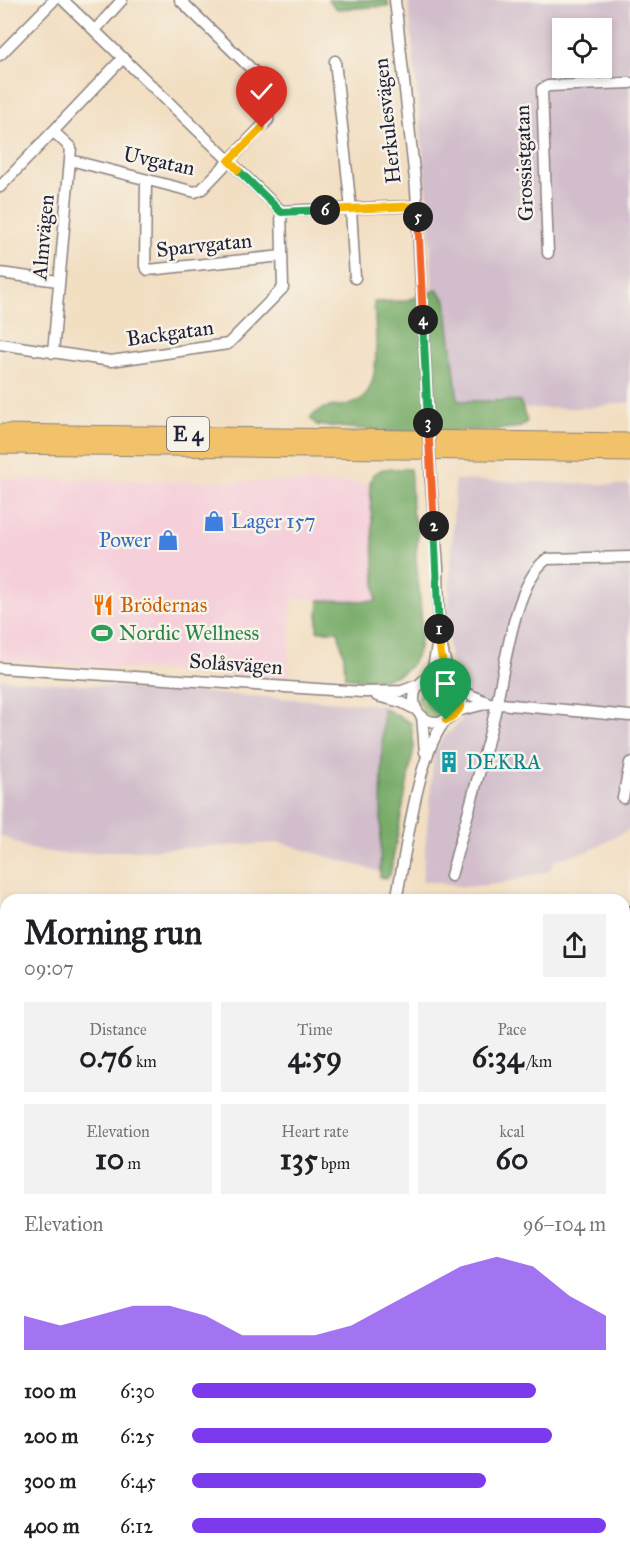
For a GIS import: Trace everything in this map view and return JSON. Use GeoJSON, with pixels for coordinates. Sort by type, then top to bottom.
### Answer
{"type":"FeatureCollection","features":[{"type":"Feature","properties":{"kind":"highway","name":"E 4"},"geometry":{"type":"LineString","coordinates":[[0,432],[630,441]]}},
{"type":"Feature","properties":{"kind":"highway","name":"E 4"},"geometry":{"type":"LineString","coordinates":[[0,446],[630,454]]}},
{"type":"Feature","properties":{"kind":"street"},"geometry":{"type":"LineString","coordinates":[[0,55],[54,0]]}},
{"type":"Feature","properties":{"kind":"street"},"geometry":{"type":"LineString","coordinates":[[63,0],[281,212],[417,206]]}},
{"type":"Feature","properties":{"kind":"street"},"geometry":{"type":"LineString","coordinates":[[94,30],[122,0]]}},
{"type":"Feature","properties":{"kind":"street"},"geometry":{"type":"LineString","coordinates":[[180,0],[267,84],[270,93],[268,120],[229,161]]}},
{"type":"Feature","properties":{"kind":"street","name":"Herkulesvägen"},"geometry":{"type":"LineString","coordinates":[[395,0],[417,206],[431,481],[438,567],[439,634],[435,663],[423,682]]}},
{"type":"Feature","properties":{"kind":"street"},"geometry":{"type":"LineString","coordinates":[[1,184],[55,133],[123,58]]}},
{"type":"Feature","properties":{"kind":"street"},"geometry":{"type":"LineString","coordinates":[[335,62],[351,209],[355,278]]}},
{"type":"Feature","properties":{"kind":"street","name":"Grossistgatan"},"geometry":{"type":"LineString","coordinates":[[548,253],[542,89],[548,86],[630,83]]}},
{"type":"Feature","properties":{"kind":"street"},"geometry":{"type":"LineString","coordinates":[[55,133],[71,148],[70,160]]}},
{"type":"Feature","properties":{"kind":"street","name":"Uvgatan"},"geometry":{"type":"LineString","coordinates":[[70,160],[195,192],[202,189],[229,161]]}},
{"type":"Feature","properties":{"kind":"street","name":"Almvägen"},"geometry":{"type":"LineString","coordinates":[[53,353],[70,160]]}},
{"type":"Feature","properties":{"kind":"street","name":"Sparvgatan"},"geometry":{"type":"LineString","coordinates":[[146,181],[145,266],[148,270],[282,256]]}},
{"type":"Feature","properties":{"kind":"street","name":"Backgatan"},"geometry":{"type":"LineString","coordinates":[[0,344],[111,361],[228,344],[283,288],[281,212]]}},
{"type":"Feature","properties":{"kind":"street"},"geometry":{"type":"LineString","coordinates":[[0,273],[58,281]]}},
{"type":"Feature","properties":{"kind":"street"},"geometry":{"type":"LineString","coordinates":[[451,876],[517,612],[537,566],[547,559],[630,557]]}},
{"type":"Feature","properties":{"kind":"street","name":"Herkulesvägen"},"geometry":{"type":"LineString","coordinates":[[439,634],[449,679]]}},
{"type":"Feature","properties":{"kind":"street","name":"Solåsvägen"},"geometry":{"type":"LineString","coordinates":[[0,668],[362,692],[402,691],[423,682]]}},
{"type":"Feature","properties":{"kind":"street"},"geometry":{"type":"LineString","coordinates":[[397,894],[425,760],[426,738],[414,698],[423,682],[441,676],[449,679],[459,690],[493,703],[630,716]]}},
{"type":"Feature","properties":{"kind":"street"},"geometry":{"type":"LineString","coordinates":[[458,711],[461,701],[459,690]]}},
{"type":"Feature","properties":{"kind":"street","name":"Solåsvägen"},"geometry":{"type":"LineString","coordinates":[[362,692],[401,702],[419,713]]}},
{"type":"Feature","properties":{"kind":"street"},"geometry":{"type":"LineString","coordinates":[[425,760],[436,733],[446,720],[458,711],[493,703]]}},
{"type":"Feature","properties":{"kind":"street"},"geometry":{"type":"LineString","coordinates":[[419,713],[434,722],[446,720]]}},
{"type":"Feature","properties":{"kind":"street"},"geometry":{"type":"LineString","coordinates":[[623,798],[630,764]]}},
{"type":"Feature","properties":{"kind":"shaded area"},"geometry":{"type":"Polygon","coordinates":[[[408,0],[630,0],[630,402],[586,408],[438,409],[429,210],[408,0]]]}},
{"type":"Feature","properties":{"kind":"shaded area"},"geometry":{"type":"Polygon","coordinates":[[[0,479],[370,483],[376,602],[292,598],[288,679],[0,660],[0,479]]]}},
{"type":"Feature","properties":{"kind":"shaded area"},"geometry":{"type":"Polygon","coordinates":[[[455,480],[630,485],[630,829],[589,851],[556,859],[549,871],[498,884],[465,887],[422,881],[434,753],[443,738],[460,722],[468,705],[467,689],[450,657],[448,626],[455,480]]]}},
{"type":"Feature","properties":{"kind":"shaded area"},"geometry":{"type":"Polygon","coordinates":[[[0,679],[383,705],[380,872],[282,843],[62,854],[29,849],[0,835],[0,679]]]}},
{"type":"Feature","properties":{"kind":"green space"},"geometry":{"type":"Polygon","coordinates":[[[328,0],[387,0],[389,6],[337,9],[328,0]]]}},
{"type":"Feature","properties":{"kind":"green space"},"geometry":{"type":"Polygon","coordinates":[[[437,290],[446,300],[458,401],[520,401],[527,421],[521,427],[495,430],[394,432],[317,425],[310,418],[316,413],[325,408],[352,404],[362,398],[370,388],[376,360],[374,302],[404,301],[437,290]]]}},
{"type":"Feature","properties":{"kind":"green space"},"geometry":{"type":"Polygon","coordinates":[[[383,469],[410,469],[412,513],[418,532],[416,556],[421,607],[419,648],[411,664],[398,675],[376,680],[345,677],[344,656],[338,631],[317,631],[319,600],[376,601],[370,483],[373,474],[383,469]]]}},
{"type":"Feature","properties":{"kind":"green space"},"geometry":{"type":"Polygon","coordinates":[[[439,679],[451,685],[457,700],[450,715],[437,719],[425,714],[418,699],[423,686],[439,679]],[[439,687],[429,691],[425,700],[430,709],[438,712],[445,709],[439,687]]]}},
{"type":"Feature","properties":{"kind":"green space"},"geometry":{"type":"Polygon","coordinates":[[[438,688],[447,691],[450,700],[447,709],[438,712],[429,709],[426,700],[429,691],[438,688]]]}},
{"type":"Feature","properties":{"kind":"green space"},"geometry":{"type":"Polygon","coordinates":[[[383,708],[411,723],[414,747],[390,875],[386,878],[380,877],[383,708]]]}},
{"type":"Feature","properties":{"kind":"place","name":"Lager 157"},"geometry":{"type":"Point","coordinates":[214,521]}},
{"type":"Feature","properties":{"kind":"place","name":"Power"},"geometry":{"type":"Point","coordinates":[168,540]}},
{"type":"Feature","properties":{"kind":"place","name":"Brödernas"},"geometry":{"type":"Point","coordinates":[103,605]}},
{"type":"Feature","properties":{"kind":"place","name":"Nordic Wellness"},"geometry":{"type":"Point","coordinates":[102,633]}},
{"type":"Feature","properties":{"kind":"place","name":"DEKRA"},"geometry":{"type":"Point","coordinates":[449,762]}},
{"type":"Feature","properties":{"kind":"route"},"geometry":{"type":"LineString","coordinates":[[262,128],[229,161],[281,212],[417,206],[431,481],[438,567],[439,634],[444,665],[449,679],[459,690],[461,697],[458,711],[446,720]]}}]}
